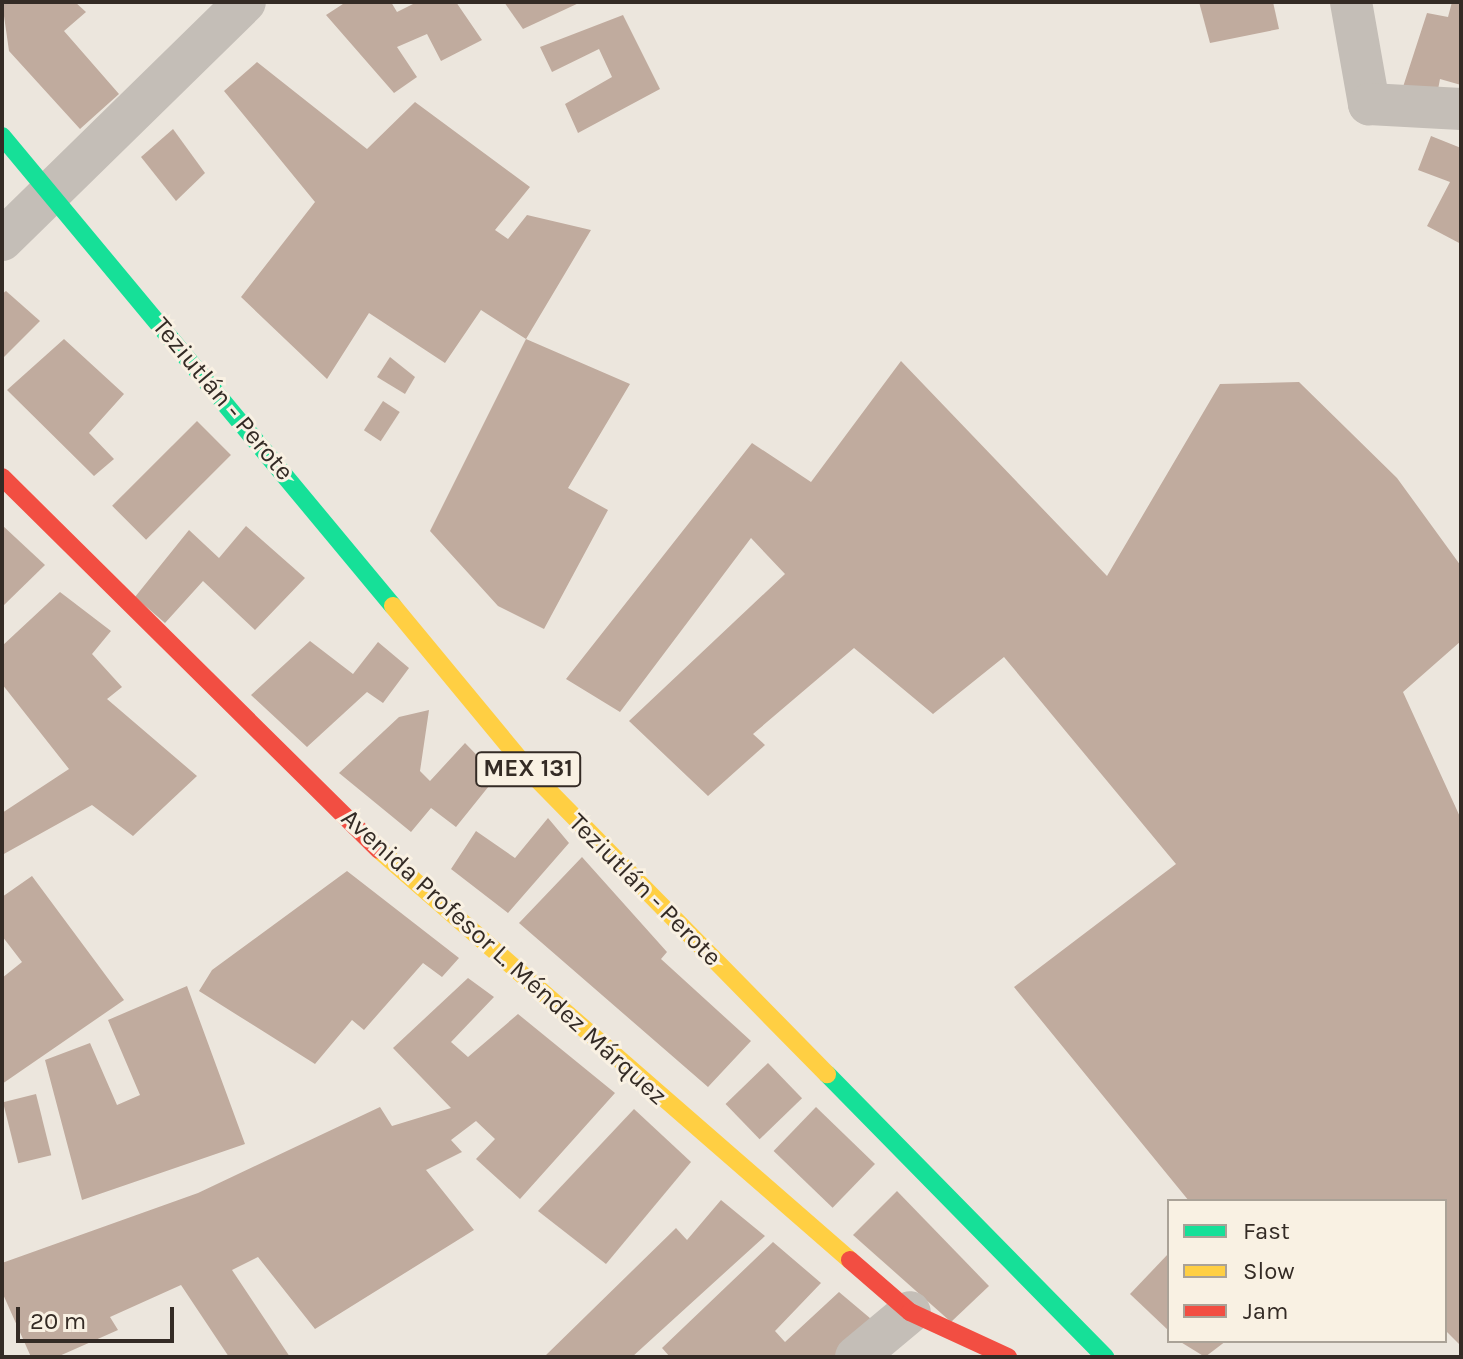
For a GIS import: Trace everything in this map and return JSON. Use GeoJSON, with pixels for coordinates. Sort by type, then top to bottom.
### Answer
{"type":"FeatureCollection","features":[{"type":"Feature","properties":{"kind":"main road","name":"Teziutlán - Perote"},"geometry":{"type":"LineString","coordinates":[[2,136],[52,192],[532,774],[1105,1357]]}},
{"type":"Feature","properties":{"kind":"main road","name":"Avenida Profesor L. Méndez Márquez"},"geometry":{"type":"LineString","coordinates":[[2,477],[404,875],[910,1312],[1008,1357]]}},
{"type":"Feature","properties":{"kind":"street"},"geometry":{"type":"LineString","coordinates":[[2,240],[245,2]]}},
{"type":"Feature","properties":{"kind":"street"},"geometry":{"type":"LineString","coordinates":[[1351,2],[1369,104],[1461,109]]}},
{"type":"Feature","properties":{"kind":"street"},"geometry":{"type":"LineString","coordinates":[[856,1357],[910,1312]]}},
{"type":"Feature","properties":{"kind":"building"},"geometry":{"type":"Polygon","coordinates":[[[2,2],[75,2],[86,12],[64,31],[119,94],[80,129],[9,51],[2,2]]]}},
{"type":"Feature","properties":{"kind":"building"},"geometry":{"type":"Polygon","coordinates":[[[346,2],[391,2],[397,12],[417,2],[456,2],[482,40],[441,61],[427,34],[397,47],[417,77],[394,93],[326,15],[346,2]]]}},
{"type":"Feature","properties":{"kind":"building"},"geometry":{"type":"Polygon","coordinates":[[[504,2],[581,2],[523,29],[504,2]]]}},
{"type":"Feature","properties":{"kind":"building"},"geometry":{"type":"Polygon","coordinates":[[[1199,2],[1273,2],[1279,29],[1210,43],[1199,2]]]}},
{"type":"Feature","properties":{"kind":"building"},"geometry":{"type":"Polygon","coordinates":[[[1452,2],[1461,2],[1461,85],[1440,79],[1436,100],[1402,90],[1427,13],[1448,17],[1452,2]]]}},
{"type":"Feature","properties":{"kind":"building"},"geometry":{"type":"Polygon","coordinates":[[[623,15],[660,89],[578,133],[565,104],[612,77],[599,49],[552,72],[540,47],[623,15]]]}},
{"type":"Feature","properties":{"kind":"building"},"geometry":{"type":"Polygon","coordinates":[[[257,62],[367,149],[415,102],[530,187],[495,230],[508,239],[527,215],[591,230],[526,339],[481,310],[445,363],[369,313],[327,379],[241,297],[315,202],[224,91],[257,62]]]}},
{"type":"Feature","properties":{"kind":"building"},"geometry":{"type":"Polygon","coordinates":[[[173,129],[205,173],[176,201],[141,157],[173,129]]]}},
{"type":"Feature","properties":{"kind":"building"},"geometry":{"type":"Polygon","coordinates":[[[1431,136],[1461,148],[1461,244],[1427,226],[1450,182],[1418,170],[1431,136]]]}},
{"type":"Feature","properties":{"kind":"building"},"geometry":{"type":"Polygon","coordinates":[[[6,291],[40,321],[2,359],[2,294],[6,291]]]}},
{"type":"Feature","properties":{"kind":"building"},"geometry":{"type":"Polygon","coordinates":[[[64,339],[124,394],[89,433],[114,459],[94,476],[7,390],[64,339]]]}},
{"type":"Feature","properties":{"kind":"building"},"geometry":{"type":"Polygon","coordinates":[[[526,339],[630,384],[568,488],[608,510],[544,629],[498,606],[430,531],[526,339]]]}},
{"type":"Feature","properties":{"kind":"building"},"geometry":{"type":"Polygon","coordinates":[[[390,357],[415,377],[405,394],[377,377],[390,357]]]}},
{"type":"Feature","properties":{"kind":"building"},"geometry":{"type":"Polygon","coordinates":[[[901,361],[1107,576],[1220,384],[1299,382],[1397,478],[1461,566],[1461,641],[1403,692],[1461,819],[1461,1346],[1447,1332],[1447,1199],[1187,1199],[1014,987],[1176,864],[1004,657],[933,714],[854,648],[753,734],[765,745],[708,796],[629,721],[785,574],[751,538],[620,712],[566,679],[752,443],[811,482],[901,361]]]}},
{"type":"Feature","properties":{"kind":"building"},"geometry":{"type":"Polygon","coordinates":[[[383,401],[400,412],[381,441],[364,430],[383,401]]]}},
{"type":"Feature","properties":{"kind":"building"},"geometry":{"type":"Polygon","coordinates":[[[197,421],[231,455],[146,540],[112,506],[197,421]]]}},
{"type":"Feature","properties":{"kind":"building"},"geometry":{"type":"Polygon","coordinates":[[[2,525],[45,565],[2,607],[2,525]]]}},
{"type":"Feature","properties":{"kind":"building"},"geometry":{"type":"Polygon","coordinates":[[[246,526],[305,578],[255,630],[203,581],[165,623],[135,597],[189,530],[219,558],[246,526]]]}},
{"type":"Feature","properties":{"kind":"building"},"geometry":{"type":"Polygon","coordinates":[[[60,592],[111,631],[92,654],[122,687],[107,699],[197,776],[133,836],[92,805],[2,855],[2,813],[69,769],[2,684],[2,646],[60,592]]]}},
{"type":"Feature","properties":{"kind":"building"},"geometry":{"type":"Polygon","coordinates":[[[310,641],[353,674],[378,642],[409,668],[383,703],[367,692],[307,747],[251,695],[310,641]]]}},
{"type":"Feature","properties":{"kind":"building"},"geometry":{"type":"Polygon","coordinates":[[[429,710],[420,771],[430,781],[465,743],[497,776],[456,827],[431,808],[411,832],[339,773],[399,717],[429,710]]]}},
{"type":"Feature","properties":{"kind":"building"},"geometry":{"type":"Polygon","coordinates":[[[548,818],[569,843],[508,913],[451,869],[476,831],[515,858],[548,818]]]}},
{"type":"Feature","properties":{"kind":"building"},"geometry":{"type":"Polygon","coordinates":[[[582,857],[667,952],[661,959],[751,1041],[708,1087],[519,923],[582,857]]]}},
{"type":"Feature","properties":{"kind":"building"},"geometry":{"type":"Polygon","coordinates":[[[347,871],[459,958],[442,977],[423,963],[364,1030],[352,1020],[315,1064],[199,991],[212,970],[347,871]]]}},
{"type":"Feature","properties":{"kind":"building"},"geometry":{"type":"Polygon","coordinates":[[[32,876],[124,1000],[2,1084],[2,978],[22,962],[2,936],[2,897],[32,876]]]}},
{"type":"Feature","properties":{"kind":"building"},"geometry":{"type":"Polygon","coordinates":[[[468,978],[494,997],[451,1042],[468,1057],[518,1014],[615,1093],[520,1199],[476,1159],[495,1139],[476,1121],[451,1140],[462,1152],[426,1170],[474,1230],[315,1329],[258,1257],[232,1270],[290,1357],[229,1357],[181,1285],[110,1317],[118,1330],[57,1357],[31,1357],[2,1292],[2,1263],[198,1193],[380,1107],[392,1126],[451,1108],[393,1048],[468,978]]]}},
{"type":"Feature","properties":{"kind":"building"},"geometry":{"type":"Polygon","coordinates":[[[187,986],[245,1144],[82,1200],[45,1060],[90,1043],[117,1105],[140,1095],[108,1020],[187,986]]]}},
{"type":"Feature","properties":{"kind":"building"},"geometry":{"type":"Polygon","coordinates":[[[768,1063],[802,1098],[760,1139],[726,1104],[768,1063]]]}},
{"type":"Feature","properties":{"kind":"building"},"geometry":{"type":"Polygon","coordinates":[[[36,1094],[51,1155],[18,1163],[3,1102],[36,1094]]]}},
{"type":"Feature","properties":{"kind":"building"},"geometry":{"type":"Polygon","coordinates":[[[816,1107],[875,1164],[833,1208],[774,1151],[816,1107]]]}},
{"type":"Feature","properties":{"kind":"building"},"geometry":{"type":"Polygon","coordinates":[[[634,1109],[691,1162],[606,1264],[538,1211],[634,1109]]]}},
{"type":"Feature","properties":{"kind":"building"},"geometry":{"type":"Polygon","coordinates":[[[897,1191],[989,1286],[951,1322],[853,1235],[897,1191]]]}},
{"type":"Feature","properties":{"kind":"building"},"geometry":{"type":"Polygon","coordinates":[[[721,1200],[765,1236],[632,1357],[544,1357],[676,1228],[687,1240],[721,1200]]]}},
{"type":"Feature","properties":{"kind":"building"},"geometry":{"type":"Polygon","coordinates":[[[773,1242],[821,1283],[775,1331],[785,1342],[839,1292],[877,1324],[836,1357],[670,1357],[662,1348],[773,1242]]]}},
{"type":"Feature","properties":{"kind":"building"},"geometry":{"type":"Polygon","coordinates":[[[1167,1255],[1167,1329],[1130,1294],[1167,1255]]]}},
{"type":"Feature","properties":{"kind":"building"},"geometry":{"type":"Polygon","coordinates":[[[1182,1343],[1223,1343],[1205,1357],[1182,1343]]]}},
{"type":"Feature","properties":{"kind":"traffic: fast"},"geometry":{"type":"LineString","coordinates":[[2,136],[393,606]]}},
{"type":"Feature","properties":{"kind":"traffic: fast"},"geometry":{"type":"LineString","coordinates":[[827,1074],[1105,1357]]}},
{"type":"Feature","properties":{"kind":"traffic: slow"},"geometry":{"type":"LineString","coordinates":[[393,606],[532,774],[827,1074]]}},
{"type":"Feature","properties":{"kind":"traffic: slow"},"geometry":{"type":"LineString","coordinates":[[379,850],[850,1260]]}},
{"type":"Feature","properties":{"kind":"traffic: jam"},"geometry":{"type":"LineString","coordinates":[[2,477],[379,850]]}},
{"type":"Feature","properties":{"kind":"traffic: jam"},"geometry":{"type":"LineString","coordinates":[[850,1260],[910,1312],[1008,1357]]}}]}
